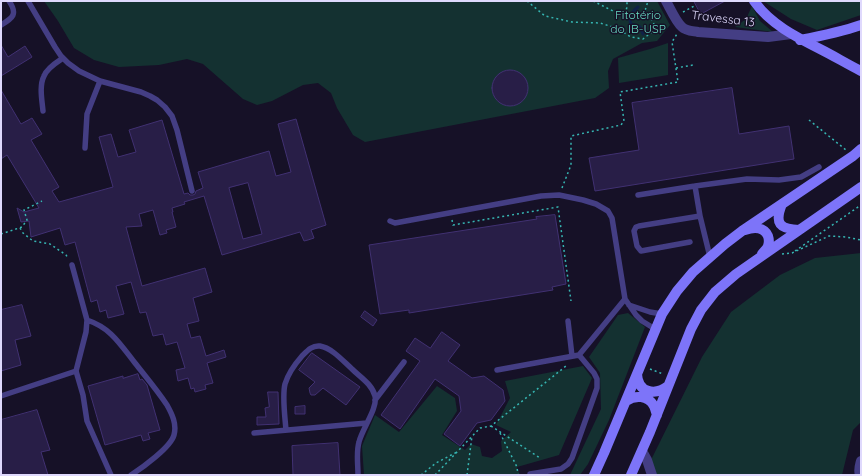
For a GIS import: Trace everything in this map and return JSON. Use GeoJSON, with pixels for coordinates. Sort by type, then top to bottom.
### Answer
{"type":"FeatureCollection","features":[{"type":"Feature","properties":{"kind":"main road"},"geometry":{"type":"LineString","coordinates":[[754,1],[765,15],[800,40],[861,71]]}},
{"type":"Feature","properties":{"kind":"main road"},"geometry":{"type":"LineString","coordinates":[[800,40],[850,29],[861,24]]}},
{"type":"Feature","properties":{"kind":"main road"},"geometry":{"type":"LineString","coordinates":[[594,475],[655,329],[662,314],[677,291],[693,272],[725,244],[857,152]]}},
{"type":"Feature","properties":{"kind":"main road"},"geometry":{"type":"LineString","coordinates":[[631,475],[657,415],[691,329],[701,310],[715,292],[758,258],[861,186]]}},
{"type":"Feature","properties":{"kind":"main road"},"geometry":{"type":"LineString","coordinates":[[782,204],[778,213],[780,222],[785,228],[799,230]]}},
{"type":"Feature","properties":{"kind":"main road"},"geometry":{"type":"LineString","coordinates":[[742,231],[755,228],[761,229],[766,233],[769,239],[768,245],[758,258]]}},
{"type":"Feature","properties":{"kind":"main road"},"geometry":{"type":"LineString","coordinates":[[639,370],[638,379],[641,386],[646,390],[653,392],[659,391],[670,382]]}},
{"type":"Feature","properties":{"kind":"main road"},"geometry":{"type":"LineString","coordinates":[[626,401],[637,396],[644,397],[654,406],[657,415]]}},
{"type":"Feature","properties":{"kind":"street","name":"Travessa 13"},"geometry":{"type":"LineString","coordinates":[[666,1],[681,27],[689,30],[768,37],[791,34]]}},
{"type":"Feature","properties":{"kind":"street"},"geometry":{"type":"LineString","coordinates":[[642,451],[652,475]]}},
{"type":"Feature","properties":{"kind":"street"},"geometry":{"type":"LineString","coordinates":[[860,475],[861,461]]}},
{"type":"Feature","properties":{"kind":"lane"},"geometry":{"type":"LineString","coordinates":[[1,25],[8,21],[14,12],[14,8],[10,1]]}},
{"type":"Feature","properties":{"kind":"lane"},"geometry":{"type":"LineString","coordinates":[[28,1],[55,47],[68,63],[100,81],[141,92],[157,100],[165,107],[172,116],[177,130],[192,190]]}},
{"type":"Feature","properties":{"kind":"lane"},"geometry":{"type":"LineString","coordinates":[[43,111],[42,88],[44,75],[53,65],[63,58]]}},
{"type":"Feature","properties":{"kind":"lane"},"geometry":{"type":"LineString","coordinates":[[85,148],[87,114],[100,81]]}},
{"type":"Feature","properties":{"kind":"lane"},"geometry":{"type":"LineString","coordinates":[[638,196],[747,179],[779,180],[801,177],[819,167]]}},
{"type":"Feature","properties":{"kind":"lane"},"geometry":{"type":"LineString","coordinates":[[695,186],[700,216],[710,257]]}},
{"type":"Feature","properties":{"kind":"lane"},"geometry":{"type":"LineString","coordinates":[[390,221],[395,223],[540,196],[559,195],[596,204],[608,211],[612,218],[625,299],[636,315],[655,329]]}},
{"type":"Feature","properties":{"kind":"lane"},"geometry":{"type":"LineString","coordinates":[[690,242],[641,251],[634,231],[639,226],[700,216]]}},
{"type":"Feature","properties":{"kind":"lane"},"geometry":{"type":"LineString","coordinates":[[72,265],[87,320],[86,332],[76,371],[83,395],[87,421],[111,475]]}},
{"type":"Feature","properties":{"kind":"lane"},"geometry":{"type":"LineString","coordinates":[[497,370],[579,355],[625,299]]}},
{"type":"Feature","properties":{"kind":"lane"},"geometry":{"type":"LineString","coordinates":[[629,306],[662,314]]}},
{"type":"Feature","properties":{"kind":"lane"},"geometry":{"type":"LineString","coordinates":[[87,320],[96,323],[117,339],[153,385],[172,414],[175,426],[174,435],[169,444],[131,475]]}},
{"type":"Feature","properties":{"kind":"lane"},"geometry":{"type":"LineString","coordinates":[[568,321],[572,356]]}},
{"type":"Feature","properties":{"kind":"lane"},"geometry":{"type":"LineString","coordinates":[[286,430],[284,386],[288,375],[298,360],[314,346],[319,346],[330,350],[369,385],[375,395],[374,407],[359,441],[357,453],[358,475]]}},
{"type":"Feature","properties":{"kind":"lane"},"geometry":{"type":"LineString","coordinates":[[530,474],[561,469],[568,464],[572,458],[597,388],[597,379],[594,373],[579,355]]}},
{"type":"Feature","properties":{"kind":"lane"},"geometry":{"type":"LineString","coordinates":[[375,400],[404,362]]}},
{"type":"Feature","properties":{"kind":"lane"},"geometry":{"type":"LineString","coordinates":[[1,396],[76,371]]}},
{"type":"Feature","properties":{"kind":"lane"},"geometry":{"type":"LineString","coordinates":[[254,433],[367,423]]}},
{"type":"Feature","properties":{"kind":"path"},"geometry":{"type":"LineString","coordinates":[[527,1],[545,16],[572,22],[600,23],[616,28],[631,37],[643,39],[652,32],[655,26],[651,18],[644,14],[648,1]]}},
{"type":"Feature","properties":{"kind":"path"},"geometry":{"type":"LineString","coordinates":[[593,1],[619,14],[625,14],[628,1]]}},
{"type":"Feature","properties":{"kind":"path"},"geometry":{"type":"LineString","coordinates":[[675,16],[696,5]]}},
{"type":"Feature","properties":{"kind":"path"},"geometry":{"type":"LineString","coordinates":[[559,195],[571,165],[571,136],[621,125],[624,122],[620,92],[678,82],[672,42]]}},
{"type":"Feature","properties":{"kind":"path"},"geometry":{"type":"LineString","coordinates":[[676,68],[693,65]]}},
{"type":"Feature","properties":{"kind":"path"},"geometry":{"type":"LineString","coordinates":[[809,120],[857,152]]}},
{"type":"Feature","properties":{"kind":"path"},"geometry":{"type":"LineString","coordinates":[[1,234],[22,227],[27,220],[24,210],[42,201]]}},
{"type":"Feature","properties":{"kind":"path"},"geometry":{"type":"LineString","coordinates":[[792,253],[861,205]]}},
{"type":"Feature","properties":{"kind":"path"},"geometry":{"type":"LineString","coordinates":[[451,213],[453,225],[558,207],[571,301]]}},
{"type":"Feature","properties":{"kind":"path"},"geometry":{"type":"LineString","coordinates":[[20,228],[23,233],[34,241],[50,244],[66,255],[72,265]]}},
{"type":"Feature","properties":{"kind":"path"},"geometry":{"type":"LineString","coordinates":[[779,255],[792,253],[829,236],[861,240]]}},
{"type":"Feature","properties":{"kind":"path"},"geometry":{"type":"LineString","coordinates":[[435,475],[480,428],[491,426],[567,364]]}},
{"type":"Feature","properties":{"kind":"path"},"geometry":{"type":"LineString","coordinates":[[639,370],[670,382]]}},
{"type":"Feature","properties":{"kind":"path"},"geometry":{"type":"LineString","coordinates":[[491,426],[540,458]]}},
{"type":"Feature","properties":{"kind":"path"},"geometry":{"type":"LineString","coordinates":[[500,431],[517,467],[518,475]]}},
{"type":"Feature","properties":{"kind":"path"},"geometry":{"type":"LineString","coordinates":[[467,475],[472,436]]}},
{"type":"Feature","properties":{"kind":"path"},"geometry":{"type":"LineString","coordinates":[[421,475],[436,463],[458,451]]}},
{"type":"Feature","properties":{"kind":"green space","name":"Fitotério do IB-USP"},"geometry":{"type":"Polygon","coordinates":[[[44,1],[657,1],[670,25],[657,41],[642,43],[613,59],[608,71],[609,88],[595,98],[365,142],[353,135],[337,108],[331,93],[318,83],[303,85],[272,101],[257,105],[243,99],[203,64],[187,59],[159,65],[119,67],[94,60],[74,48],[44,1]]]}},
{"type":"Feature","properties":{"kind":"green space"},"geometry":{"type":"Polygon","coordinates":[[[763,1],[861,1],[861,15],[817,30],[791,19],[763,1]]]}},
{"type":"Feature","properties":{"kind":"green space"},"geometry":{"type":"Polygon","coordinates":[[[752,6],[760,21],[773,32],[735,27],[746,19],[752,6]]]}},
{"type":"Feature","properties":{"kind":"green space"},"geometry":{"type":"Polygon","coordinates":[[[668,43],[668,75],[619,83],[618,58],[668,43]]]}},
{"type":"Feature","properties":{"kind":"green space"},"geometry":{"type":"Polygon","coordinates":[[[861,253],[861,422],[853,430],[842,475],[656,475],[651,460],[702,357],[731,312],[780,275],[815,258],[861,253]]]}},
{"type":"Feature","properties":{"kind":"green space"},"geometry":{"type":"Polygon","coordinates":[[[628,313],[645,327],[609,420],[588,464],[580,475],[570,475],[601,409],[600,373],[589,357],[618,315],[628,313]]]}},
{"type":"Feature","properties":{"kind":"green space"},"geometry":{"type":"Polygon","coordinates":[[[583,366],[592,378],[559,455],[517,467],[520,475],[364,475],[362,446],[375,415],[399,432],[437,386],[455,398],[457,411],[442,435],[465,450],[471,444],[480,447],[482,456],[492,458],[502,451],[501,441],[511,432],[496,425],[510,398],[505,381],[583,366]]]}},
{"type":"Feature","properties":{"kind":"building"},"geometry":{"type":"Polygon","coordinates":[[[694,1],[725,1],[701,14],[694,1]]]}},
{"type":"Feature","properties":{"kind":"building"},"geometry":{"type":"Polygon","coordinates":[[[1,45],[8,57],[25,46],[32,57],[1,76],[1,45]]]}},
{"type":"Feature","properties":{"kind":"building"},"geometry":{"type":"Polygon","coordinates":[[[514,70],[523,75],[527,81],[527,95],[523,101],[514,106],[506,106],[497,101],[493,95],[492,84],[497,75],[503,71],[514,70]]]}},
{"type":"Feature","properties":{"kind":"building"},"geometry":{"type":"Polygon","coordinates":[[[732,88],[739,134],[789,126],[794,159],[595,191],[589,158],[639,150],[632,103],[732,88]]]}},
{"type":"Feature","properties":{"kind":"building"},"geometry":{"type":"Polygon","coordinates":[[[1,90],[21,124],[32,118],[42,134],[31,140],[59,187],[52,191],[59,202],[113,187],[99,137],[111,134],[118,157],[136,152],[129,130],[162,120],[184,194],[188,193],[193,195],[196,191],[203,188],[198,172],[269,151],[276,176],[291,172],[278,124],[296,119],[326,225],[311,230],[314,238],[308,240],[304,241],[300,232],[222,255],[204,196],[184,202],[185,204],[172,208],[176,227],[166,230],[167,233],[160,235],[153,210],[139,214],[142,226],[126,227],[142,286],[205,268],[212,292],[193,298],[199,321],[187,324],[191,338],[200,336],[206,356],[224,350],[226,357],[207,363],[213,383],[205,385],[206,389],[195,392],[194,388],[191,389],[188,378],[178,381],[176,370],[185,368],[177,342],[166,345],[163,334],[153,336],[146,312],[140,313],[131,282],[116,286],[124,314],[108,318],[106,310],[100,312],[97,300],[91,302],[75,242],[65,245],[60,228],[31,237],[29,221],[21,222],[17,208],[24,212],[39,208],[7,155],[1,159],[1,90]],[[248,183],[229,188],[243,239],[262,234],[248,183]]]}},
{"type":"Feature","properties":{"kind":"building"},"geometry":{"type":"Polygon","coordinates":[[[555,215],[566,284],[552,287],[553,290],[409,313],[409,310],[380,314],[369,245],[555,215]]]}},
{"type":"Feature","properties":{"kind":"building"},"geometry":{"type":"Polygon","coordinates":[[[22,305],[31,336],[15,340],[21,365],[1,371],[1,310],[22,305]]]}},
{"type":"Feature","properties":{"kind":"building"},"geometry":{"type":"Polygon","coordinates":[[[365,311],[377,320],[373,326],[361,317],[365,311]]]}},
{"type":"Feature","properties":{"kind":"building"},"geometry":{"type":"Polygon","coordinates":[[[442,332],[460,345],[448,361],[472,378],[484,376],[503,390],[505,401],[491,420],[477,423],[460,446],[444,434],[461,411],[459,396],[435,379],[400,429],[381,415],[420,361],[406,351],[415,338],[430,348],[442,332]]]}},
{"type":"Feature","properties":{"kind":"building"},"geometry":{"type":"Polygon","coordinates":[[[312,353],[360,387],[346,405],[323,388],[315,395],[311,395],[309,388],[315,382],[299,370],[312,353]]]}},
{"type":"Feature","properties":{"kind":"building"},"geometry":{"type":"Polygon","coordinates":[[[138,374],[140,380],[142,379],[147,385],[160,430],[148,433],[150,439],[143,441],[141,435],[105,445],[88,386],[123,376],[123,378],[138,374]]]}},
{"type":"Feature","properties":{"kind":"building"},"geometry":{"type":"Polygon","coordinates":[[[268,392],[278,392],[279,424],[257,425],[257,417],[266,417],[265,408],[269,407],[268,392]]]}},
{"type":"Feature","properties":{"kind":"building"},"geometry":{"type":"Polygon","coordinates":[[[305,406],[305,414],[295,414],[295,407],[305,406]]]}},
{"type":"Feature","properties":{"kind":"building"},"geometry":{"type":"Polygon","coordinates":[[[37,410],[50,450],[41,452],[48,475],[1,475],[1,420],[37,410]]]}},
{"type":"Feature","properties":{"kind":"building"},"geometry":{"type":"Polygon","coordinates":[[[338,443],[340,475],[293,475],[292,446],[338,443]]]}},
{"type":"Feature","properties":{"kind":"waterway"},"geometry":{"type":"LineString","coordinates":[[638,7],[631,14],[630,21],[631,24],[640,27],[643,34]]}}]}
